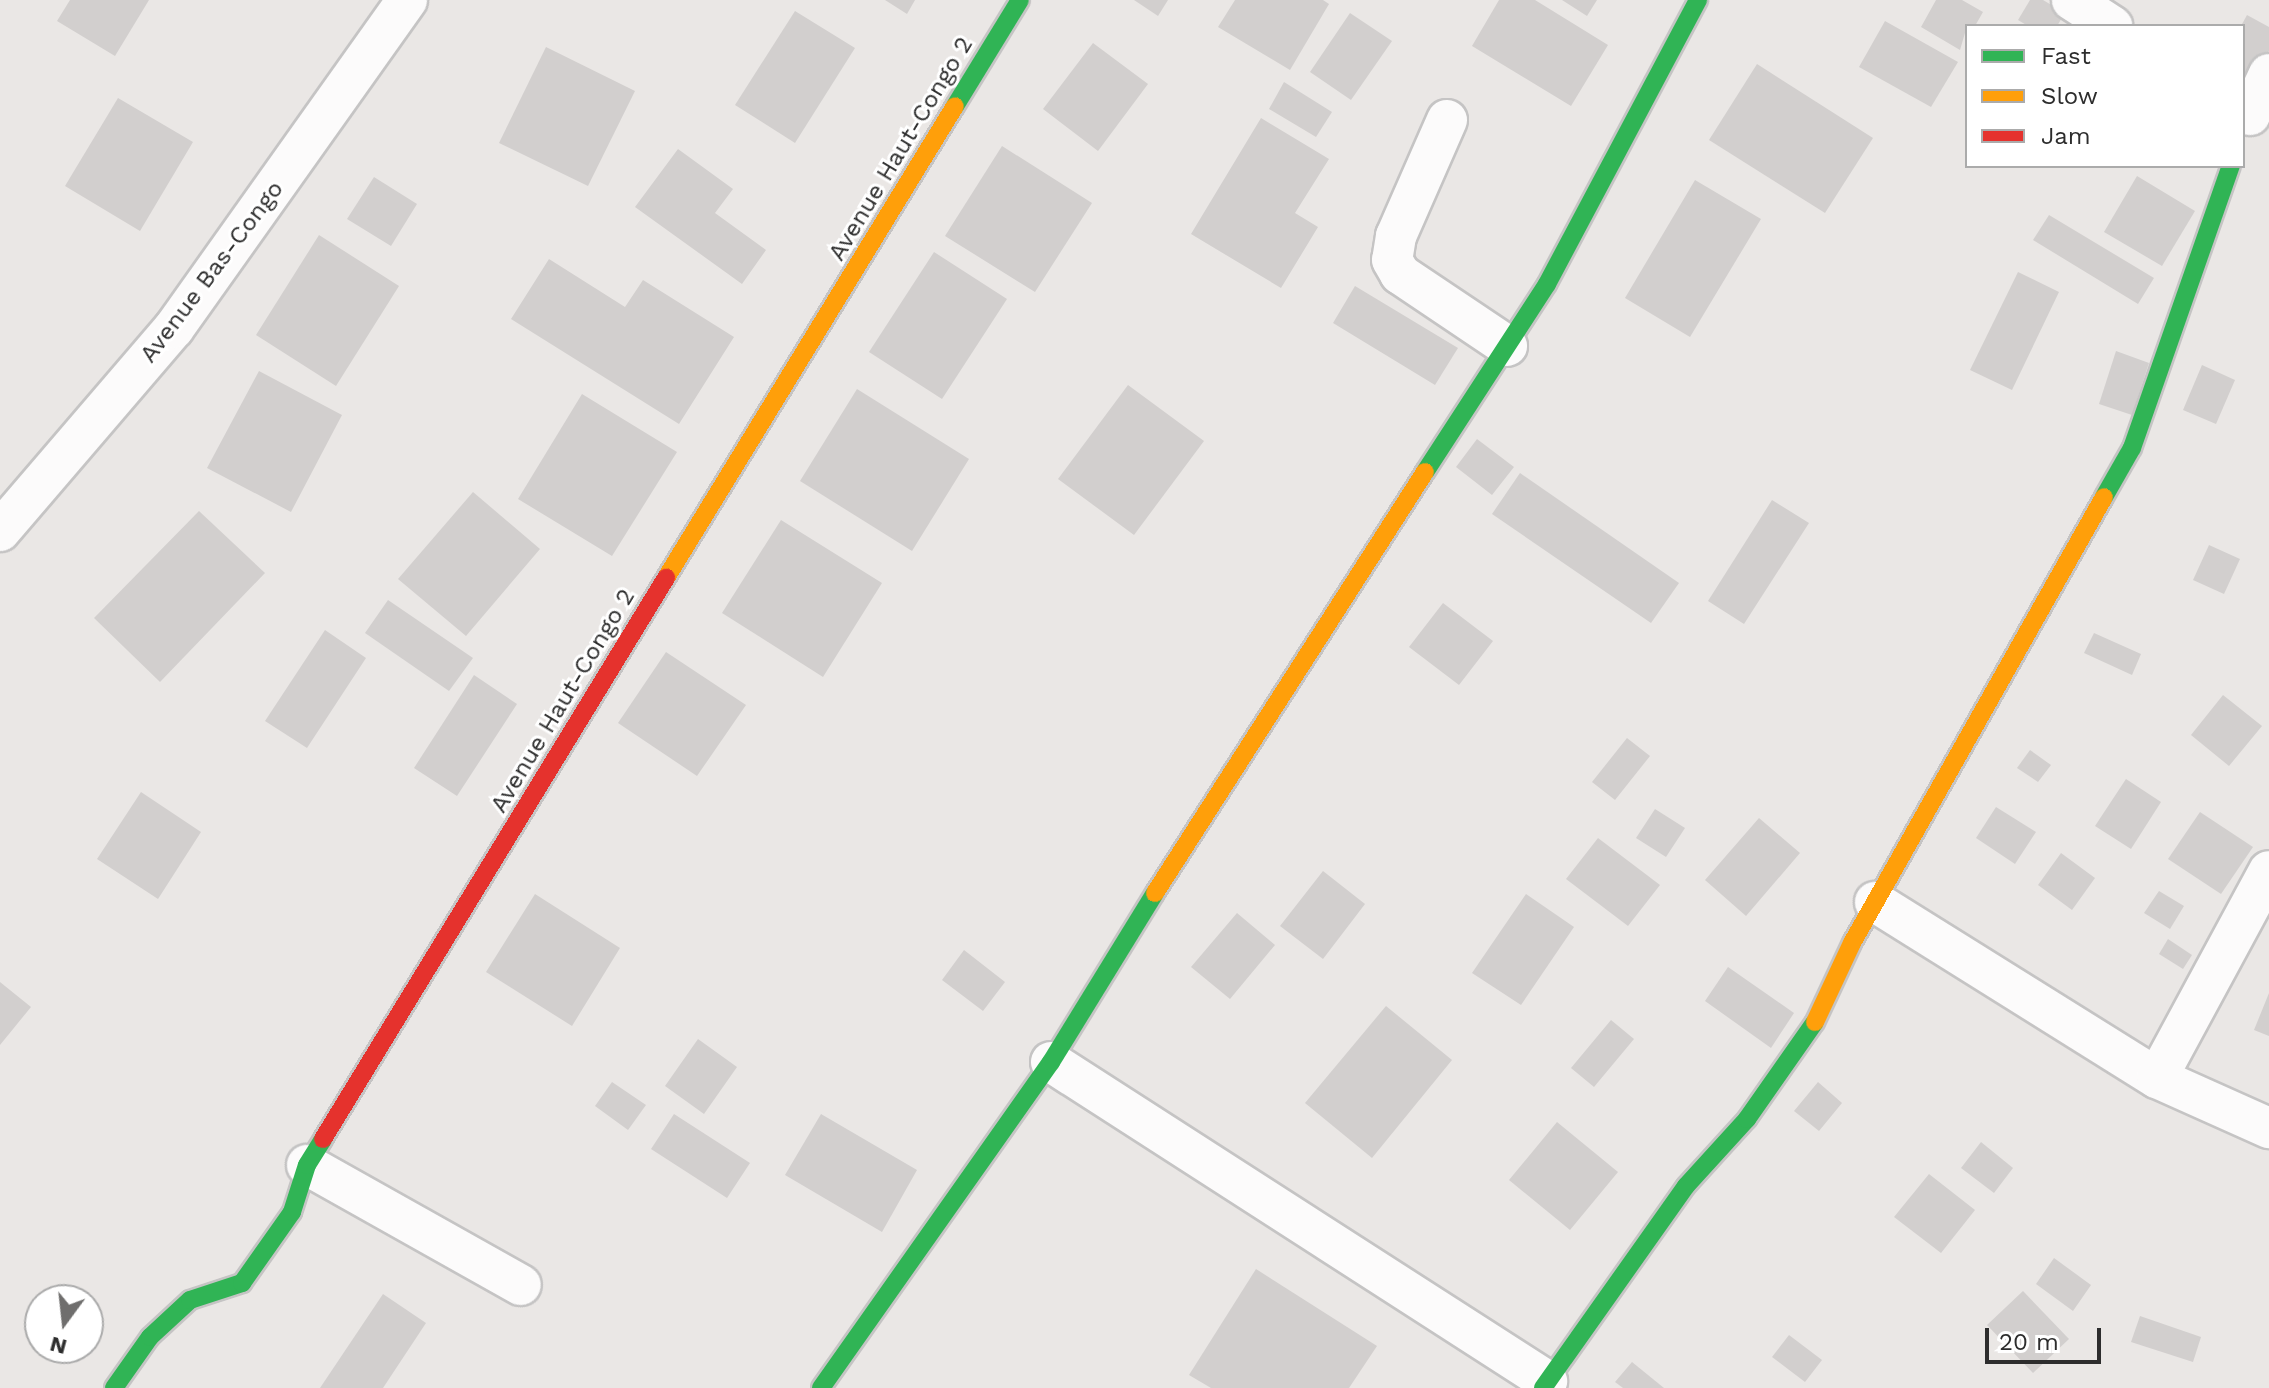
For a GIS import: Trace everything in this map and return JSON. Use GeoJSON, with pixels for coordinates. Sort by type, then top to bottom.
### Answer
{"type":"FeatureCollection","features":[{"type":"Feature","properties":{"kind":"street","name":"Avenue Bas-Congo"},"geometry":{"type":"LineString","coordinates":[[0,531],[174,328],[407,0]]}},
{"type":"Feature","properties":{"kind":"street","name":"Avenue Haut-Congo 2"},"geometry":{"type":"LineString","coordinates":[[114,1388],[150,1337],[190,1300],[242,1283],[292,1212],[307,1165],[1020,0]]}},
{"type":"Feature","properties":{"kind":"street"},"geometry":{"type":"LineString","coordinates":[[821,1388],[1051,1062],[1226,778],[1547,284],[1698,0]]}},
{"type":"Feature","properties":{"kind":"street"},"geometry":{"type":"LineString","coordinates":[[2072,0],[2109,24]]}},
{"type":"Feature","properties":{"kind":"street"},"geometry":{"type":"LineString","coordinates":[[2245,120],[2269,74]]}},
{"type":"Feature","properties":{"kind":"street"},"geometry":{"type":"LineString","coordinates":[[1447,120],[1396,236],[1392,260],[1400,274],[1507,346]]}},
{"type":"Feature","properties":{"kind":"street"},"geometry":{"type":"LineString","coordinates":[[1051,1062],[1545,1384],[1686,1186],[1779,1077],[1818,1018],[1875,902],[2132,448],[2230,168]]}},
{"type":"Feature","properties":{"kind":"street"},"geometry":{"type":"LineString","coordinates":[[2157,1078],[2269,871]]}},
{"type":"Feature","properties":{"kind":"street"},"geometry":{"type":"LineString","coordinates":[[1875,902],[2157,1078],[2269,1128]]}},
{"type":"Feature","properties":{"kind":"street"},"geometry":{"type":"LineString","coordinates":[[307,1165],[521,1285]]}},
{"type":"Feature","properties":{"kind":"building"},"geometry":{"type":"Polygon","coordinates":[[[70,0],[149,0],[115,56],[57,21],[70,0]]]}},
{"type":"Feature","properties":{"kind":"building"},"geometry":{"type":"Polygon","coordinates":[[[885,0],[915,0],[907,14],[885,0]]]}},
{"type":"Feature","properties":{"kind":"building"},"geometry":{"type":"Polygon","coordinates":[[[1134,0],[1168,0],[1158,16],[1134,0]]]}},
{"type":"Feature","properties":{"kind":"building"},"geometry":{"type":"Polygon","coordinates":[[[1235,0],[1323,0],[1329,4],[1290,70],[1218,27],[1235,0]]]}},
{"type":"Feature","properties":{"kind":"building"},"geometry":{"type":"Polygon","coordinates":[[[1499,0],[1535,0],[1608,45],[1571,106],[1472,46],[1499,0]]]}},
{"type":"Feature","properties":{"kind":"building"},"geometry":{"type":"Polygon","coordinates":[[[1562,0],[1597,0],[1587,16],[1562,0]]]}},
{"type":"Feature","properties":{"kind":"building"},"geometry":{"type":"Polygon","coordinates":[[[1936,0],[1962,0],[1983,12],[1976,24],[1965,24],[1960,50],[1921,27],[1936,0]]]}},
{"type":"Feature","properties":{"kind":"building"},"geometry":{"type":"Polygon","coordinates":[[[2030,0],[2043,0],[2065,13],[2058,24],[2025,24],[2018,20],[2030,0]]]}},
{"type":"Feature","properties":{"kind":"building"},"geometry":{"type":"Polygon","coordinates":[[[795,11],[855,48],[795,143],[735,105],[795,11]]]}},
{"type":"Feature","properties":{"kind":"building"},"geometry":{"type":"Polygon","coordinates":[[[1350,13],[1392,41],[1351,100],[1310,72],[1350,13]]]}},
{"type":"Feature","properties":{"kind":"building"},"geometry":{"type":"Polygon","coordinates":[[[2247,15],[2269,27],[2269,51],[2252,81],[2245,77],[2245,24],[2242,24],[2247,15]]]}},
{"type":"Feature","properties":{"kind":"building"},"geometry":{"type":"Polygon","coordinates":[[[1885,21],[1958,62],[1931,107],[1859,67],[1885,21]]]}},
{"type":"Feature","properties":{"kind":"building"},"geometry":{"type":"Polygon","coordinates":[[[1093,43],[1148,84],[1098,151],[1043,109],[1093,43]]]}},
{"type":"Feature","properties":{"kind":"building"},"geometry":{"type":"Polygon","coordinates":[[[546,47],[635,91],[588,186],[499,143],[546,47]]]}},
{"type":"Feature","properties":{"kind":"building"},"geometry":{"type":"Polygon","coordinates":[[[1757,64],[1873,138],[1825,213],[1709,140],[1757,64]]]}},
{"type":"Feature","properties":{"kind":"building"},"geometry":{"type":"Polygon","coordinates":[[[1284,82],[1332,112],[1316,137],[1269,109],[1284,82]]]}},
{"type":"Feature","properties":{"kind":"building"},"geometry":{"type":"Polygon","coordinates":[[[118,98],[193,142],[140,231],[65,186],[118,98]]]}},
{"type":"Feature","properties":{"kind":"building"},"geometry":{"type":"Polygon","coordinates":[[[1261,118],[1329,159],[1295,213],[1318,227],[1281,288],[1191,234],[1261,118]]]}},
{"type":"Feature","properties":{"kind":"building"},"geometry":{"type":"Polygon","coordinates":[[[1002,146],[1092,203],[1035,292],[945,236],[1002,146]]]}},
{"type":"Feature","properties":{"kind":"building"},"geometry":{"type":"Polygon","coordinates":[[[678,149],[733,189],[715,213],[766,250],[742,284],[635,207],[678,149]]]}},
{"type":"Feature","properties":{"kind":"building"},"geometry":{"type":"Polygon","coordinates":[[[2137,176],[2195,211],[2162,266],[2104,232],[2137,176]]]}},
{"type":"Feature","properties":{"kind":"building"},"geometry":{"type":"Polygon","coordinates":[[[374,177],[417,204],[391,246],[347,219],[374,177]]]}},
{"type":"Feature","properties":{"kind":"building"},"geometry":{"type":"Polygon","coordinates":[[[1695,180],[1761,219],[1690,337],[1625,298],[1695,180]]]}},
{"type":"Feature","properties":{"kind":"building"},"geometry":{"type":"Polygon","coordinates":[[[2049,215],[2154,278],[2138,304],[2033,240],[2049,215]]]}},
{"type":"Feature","properties":{"kind":"building"},"geometry":{"type":"Polygon","coordinates":[[[319,235],[399,286],[336,386],[256,335],[319,235]]]}},
{"type":"Feature","properties":{"kind":"building"},"geometry":{"type":"Polygon","coordinates":[[[934,252],[1007,299],[942,399],[869,352],[934,252]]]}},
{"type":"Feature","properties":{"kind":"building"},"geometry":{"type":"Polygon","coordinates":[[[549,259],[625,307],[643,280],[734,337],[679,424],[511,319],[549,259]]]}},
{"type":"Feature","properties":{"kind":"building"},"geometry":{"type":"Polygon","coordinates":[[[2018,272],[2059,292],[2012,390],[1970,370],[2018,272]]]}},
{"type":"Feature","properties":{"kind":"building"},"geometry":{"type":"Polygon","coordinates":[[[1355,286],[1458,348],[1435,385],[1333,323],[1355,286]]]}},
{"type":"Feature","properties":{"kind":"building"},"geometry":{"type":"Polygon","coordinates":[[[2116,351],[2149,363],[2132,415],[2099,404],[2116,351]]]}},
{"type":"Feature","properties":{"kind":"building"},"geometry":{"type":"Polygon","coordinates":[[[2202,365],[2235,380],[2216,424],[2183,410],[2202,365]]]}},
{"type":"Feature","properties":{"kind":"building"},"geometry":{"type":"Polygon","coordinates":[[[259,371],[342,415],[291,512],[207,468],[259,371]]]}},
{"type":"Feature","properties":{"kind":"building"},"geometry":{"type":"Polygon","coordinates":[[[1128,385],[1204,441],[1134,535],[1058,479],[1128,385]]]}},
{"type":"Feature","properties":{"kind":"building"},"geometry":{"type":"Polygon","coordinates":[[[857,389],[969,459],[912,551],[800,481],[857,389]]]}},
{"type":"Feature","properties":{"kind":"building"},"geometry":{"type":"Polygon","coordinates":[[[582,394],[677,452],[612,556],[518,499],[582,394]]]}},
{"type":"Feature","properties":{"kind":"building"},"geometry":{"type":"Polygon","coordinates":[[[1477,439],[1514,467],[1492,495],[1456,467],[1477,439]]]}},
{"type":"Feature","properties":{"kind":"building"},"geometry":{"type":"Polygon","coordinates":[[[1520,473],[1679,583],[1651,623],[1492,514],[1520,473]]]}},
{"type":"Feature","properties":{"kind":"building"},"geometry":{"type":"Polygon","coordinates":[[[473,492],[540,549],[466,636],[398,579],[473,492]]]}},
{"type":"Feature","properties":{"kind":"building"},"geometry":{"type":"Polygon","coordinates":[[[1772,500],[1809,523],[1744,624],[1708,601],[1772,500]]]}},
{"type":"Feature","properties":{"kind":"building"},"geometry":{"type":"Polygon","coordinates":[[[199,511],[265,573],[160,682],[94,618],[199,511]]]}},
{"type":"Feature","properties":{"kind":"building"},"geometry":{"type":"Polygon","coordinates":[[[781,520],[882,583],[823,677],[722,613],[781,520]]]}},
{"type":"Feature","properties":{"kind":"building"},"geometry":{"type":"Polygon","coordinates":[[[2209,545],[2240,559],[2224,594],[2193,580],[2209,545]]]}},
{"type":"Feature","properties":{"kind":"building"},"geometry":{"type":"Polygon","coordinates":[[[388,600],[473,658],[449,691],[365,633],[388,600]]]}},
{"type":"Feature","properties":{"kind":"building"},"geometry":{"type":"Polygon","coordinates":[[[1443,603],[1493,641],[1459,685],[1409,647],[1443,603]]]}},
{"type":"Feature","properties":{"kind":"building"},"geometry":{"type":"Polygon","coordinates":[[[325,630],[366,658],[307,748],[265,721],[325,630]]]}},
{"type":"Feature","properties":{"kind":"building"},"geometry":{"type":"Polygon","coordinates":[[[2094,633],[2141,654],[2132,675],[2084,653],[2094,633]]]}},
{"type":"Feature","properties":{"kind":"building"},"geometry":{"type":"Polygon","coordinates":[[[666,652],[746,705],[697,776],[618,723],[666,652]]]}},
{"type":"Feature","properties":{"kind":"building"},"geometry":{"type":"Polygon","coordinates":[[[474,675],[517,704],[457,796],[414,768],[474,675]]]}},
{"type":"Feature","properties":{"kind":"building"},"geometry":{"type":"Polygon","coordinates":[[[2223,695],[2262,726],[2229,766],[2191,735],[2223,695]]]}},
{"type":"Feature","properties":{"kind":"building"},"geometry":{"type":"Polygon","coordinates":[[[1627,738],[1650,756],[1615,800],[1592,782],[1627,738]]]}},
{"type":"Feature","properties":{"kind":"building"},"geometry":{"type":"Polygon","coordinates":[[[2030,750],[2051,765],[2038,782],[2017,768],[2030,750]]]}},
{"type":"Feature","properties":{"kind":"building"},"geometry":{"type":"Polygon","coordinates":[[[2126,779],[2161,802],[2131,849],[2095,826],[2126,779]]]}},
{"type":"Feature","properties":{"kind":"building"},"geometry":{"type":"Polygon","coordinates":[[[141,792],[201,832],[158,899],[97,859],[141,792]]]}},
{"type":"Feature","properties":{"kind":"building"},"geometry":{"type":"Polygon","coordinates":[[[1996,807],[2036,832],[2015,864],[1976,838],[1996,807]]]}},
{"type":"Feature","properties":{"kind":"building"},"geometry":{"type":"Polygon","coordinates":[[[1655,809],[1685,828],[1666,857],[1636,838],[1655,809]]]}},
{"type":"Feature","properties":{"kind":"building"},"geometry":{"type":"Polygon","coordinates":[[[2200,812],[2253,847],[2221,894],[2168,859],[2200,812]]]}},
{"type":"Feature","properties":{"kind":"building"},"geometry":{"type":"Polygon","coordinates":[[[1759,818],[1800,853],[1746,916],[1705,880],[1759,818]]]}},
{"type":"Feature","properties":{"kind":"building"},"geometry":{"type":"Polygon","coordinates":[[[1598,838],[1660,885],[1628,926],[1566,879],[1598,838]]]}},
{"type":"Feature","properties":{"kind":"building"},"geometry":{"type":"Polygon","coordinates":[[[2061,853],[2095,878],[2072,910],[2038,885],[2061,853]]]}},
{"type":"Feature","properties":{"kind":"building"},"geometry":{"type":"Polygon","coordinates":[[[1323,871],[1365,904],[1323,959],[1280,926],[1323,871]]]}},
{"type":"Feature","properties":{"kind":"building"},"geometry":{"type":"Polygon","coordinates":[[[2159,891],[2184,906],[2170,929],[2144,913],[2159,891]]]}},
{"type":"Feature","properties":{"kind":"building"},"geometry":{"type":"Polygon","coordinates":[[[535,894],[620,948],[572,1026],[486,972],[535,894]]]}},
{"type":"Feature","properties":{"kind":"building"},"geometry":{"type":"Polygon","coordinates":[[[1526,894],[1574,927],[1521,1005],[1472,973],[1526,894]]]}},
{"type":"Feature","properties":{"kind":"building"},"geometry":{"type":"Polygon","coordinates":[[[1237,913],[1275,945],[1230,999],[1191,967],[1237,913]]]}},
{"type":"Feature","properties":{"kind":"building"},"geometry":{"type":"Polygon","coordinates":[[[2168,939],[2192,955],[2183,969],[2159,954],[2168,939]]]}},
{"type":"Feature","properties":{"kind":"building"},"geometry":{"type":"Polygon","coordinates":[[[964,950],[1005,982],[983,1011],[942,980],[964,950]]]}},
{"type":"Feature","properties":{"kind":"building"},"geometry":{"type":"Polygon","coordinates":[[[1728,967],[1794,1013],[1771,1048],[1705,1001],[1728,967]]]}},
{"type":"Feature","properties":{"kind":"building"},"geometry":{"type":"Polygon","coordinates":[[[0,982],[31,1007],[0,1045],[0,982]]]}},
{"type":"Feature","properties":{"kind":"building"},"geometry":{"type":"Polygon","coordinates":[[[2269,993],[2269,1036],[2254,1030],[2269,993]]]}},
{"type":"Feature","properties":{"kind":"building"},"geometry":{"type":"Polygon","coordinates":[[[1386,1006],[1452,1060],[1372,1158],[1305,1103],[1386,1006]]]}},
{"type":"Feature","properties":{"kind":"building"},"geometry":{"type":"Polygon","coordinates":[[[1611,1020],[1634,1039],[1594,1087],[1571,1068],[1611,1020]]]}},
{"type":"Feature","properties":{"kind":"building"},"geometry":{"type":"Polygon","coordinates":[[[698,1039],[737,1067],[704,1114],[665,1086],[698,1039]]]}},
{"type":"Feature","properties":{"kind":"building"},"geometry":{"type":"Polygon","coordinates":[[[612,1082],[646,1105],[628,1130],[595,1106],[612,1082]]]}},
{"type":"Feature","properties":{"kind":"building"},"geometry":{"type":"Polygon","coordinates":[[[1818,1082],[1842,1103],[1819,1131],[1794,1111],[1818,1082]]]}},
{"type":"Feature","properties":{"kind":"building"},"geometry":{"type":"Polygon","coordinates":[[[674,1114],[750,1163],[727,1198],[651,1149],[674,1114]]]}},
{"type":"Feature","properties":{"kind":"building"},"geometry":{"type":"Polygon","coordinates":[[[821,1114],[917,1170],[882,1232],[785,1175],[821,1114]]]}},
{"type":"Feature","properties":{"kind":"building"},"geometry":{"type":"Polygon","coordinates":[[[1557,1122],[1618,1172],[1570,1230],[1509,1180],[1557,1122]]]}},
{"type":"Feature","properties":{"kind":"building"},"geometry":{"type":"Polygon","coordinates":[[[1981,1142],[2013,1168],[1994,1193],[1961,1168],[1981,1142]]]}},
{"type":"Feature","properties":{"kind":"building"},"geometry":{"type":"Polygon","coordinates":[[[1929,1174],[1975,1210],[1941,1253],[1894,1217],[1929,1174]]]}},
{"type":"Feature","properties":{"kind":"building"},"geometry":{"type":"Polygon","coordinates":[[[2054,1258],[2091,1285],[2073,1311],[2036,1284],[2054,1258]]]}},
{"type":"Feature","properties":{"kind":"building"},"geometry":{"type":"Polygon","coordinates":[[[1256,1269],[1377,1346],[1349,1388],[1211,1388],[1189,1375],[1256,1269]]]}},
{"type":"Feature","properties":{"kind":"building"},"geometry":{"type":"Polygon","coordinates":[[[2023,1291],[2069,1339],[2033,1373],[1987,1325],[2023,1291]]]}},
{"type":"Feature","properties":{"kind":"building"},"geometry":{"type":"Polygon","coordinates":[[[383,1294],[426,1323],[383,1388],[320,1388],[383,1294]]]}},
{"type":"Feature","properties":{"kind":"building"},"geometry":{"type":"Polygon","coordinates":[[[2140,1316],[2201,1337],[2193,1362],[2131,1342],[2140,1316]]]}},
{"type":"Feature","properties":{"kind":"building"},"geometry":{"type":"Polygon","coordinates":[[[1789,1335],[1822,1360],[1805,1382],[1772,1357],[1789,1335]]]}},
{"type":"Feature","properties":{"kind":"building"},"geometry":{"type":"Polygon","coordinates":[[[1632,1362],[1664,1388],[1623,1388],[1615,1382],[1632,1362]]]}},
{"type":"Feature","properties":{"kind":"traffic: fast"},"geometry":{"type":"LineString","coordinates":[[955,106],[1020,0]]}},
{"type":"Feature","properties":{"kind":"traffic: fast"},"geometry":{"type":"LineString","coordinates":[[1425,472],[1547,284],[1698,0]]}},
{"type":"Feature","properties":{"kind":"traffic: fast"},"geometry":{"type":"LineString","coordinates":[[2104,497],[2132,448],[2230,168]]}},
{"type":"Feature","properties":{"kind":"traffic: fast"},"geometry":{"type":"LineString","coordinates":[[821,1388],[1051,1062],[1155,893]]}},
{"type":"Feature","properties":{"kind":"traffic: fast"},"geometry":{"type":"LineString","coordinates":[[1543,1388],[1686,1186],[1747,1119],[1815,1022]]}},
{"type":"Feature","properties":{"kind":"traffic: fast"},"geometry":{"type":"LineString","coordinates":[[114,1388],[150,1337],[190,1300],[242,1283],[292,1212],[307,1165],[323,1139]]}},
{"type":"Feature","properties":{"kind":"traffic: slow"},"geometry":{"type":"LineString","coordinates":[[666,578],[955,106]]}},
{"type":"Feature","properties":{"kind":"traffic: slow"},"geometry":{"type":"LineString","coordinates":[[1155,893],[1425,472]]}},
{"type":"Feature","properties":{"kind":"traffic: slow"},"geometry":{"type":"LineString","coordinates":[[1815,1022],[1852,943],[2104,497]]}},
{"type":"Feature","properties":{"kind":"traffic: jam"},"geometry":{"type":"LineString","coordinates":[[323,1139],[666,578]]}}]}
